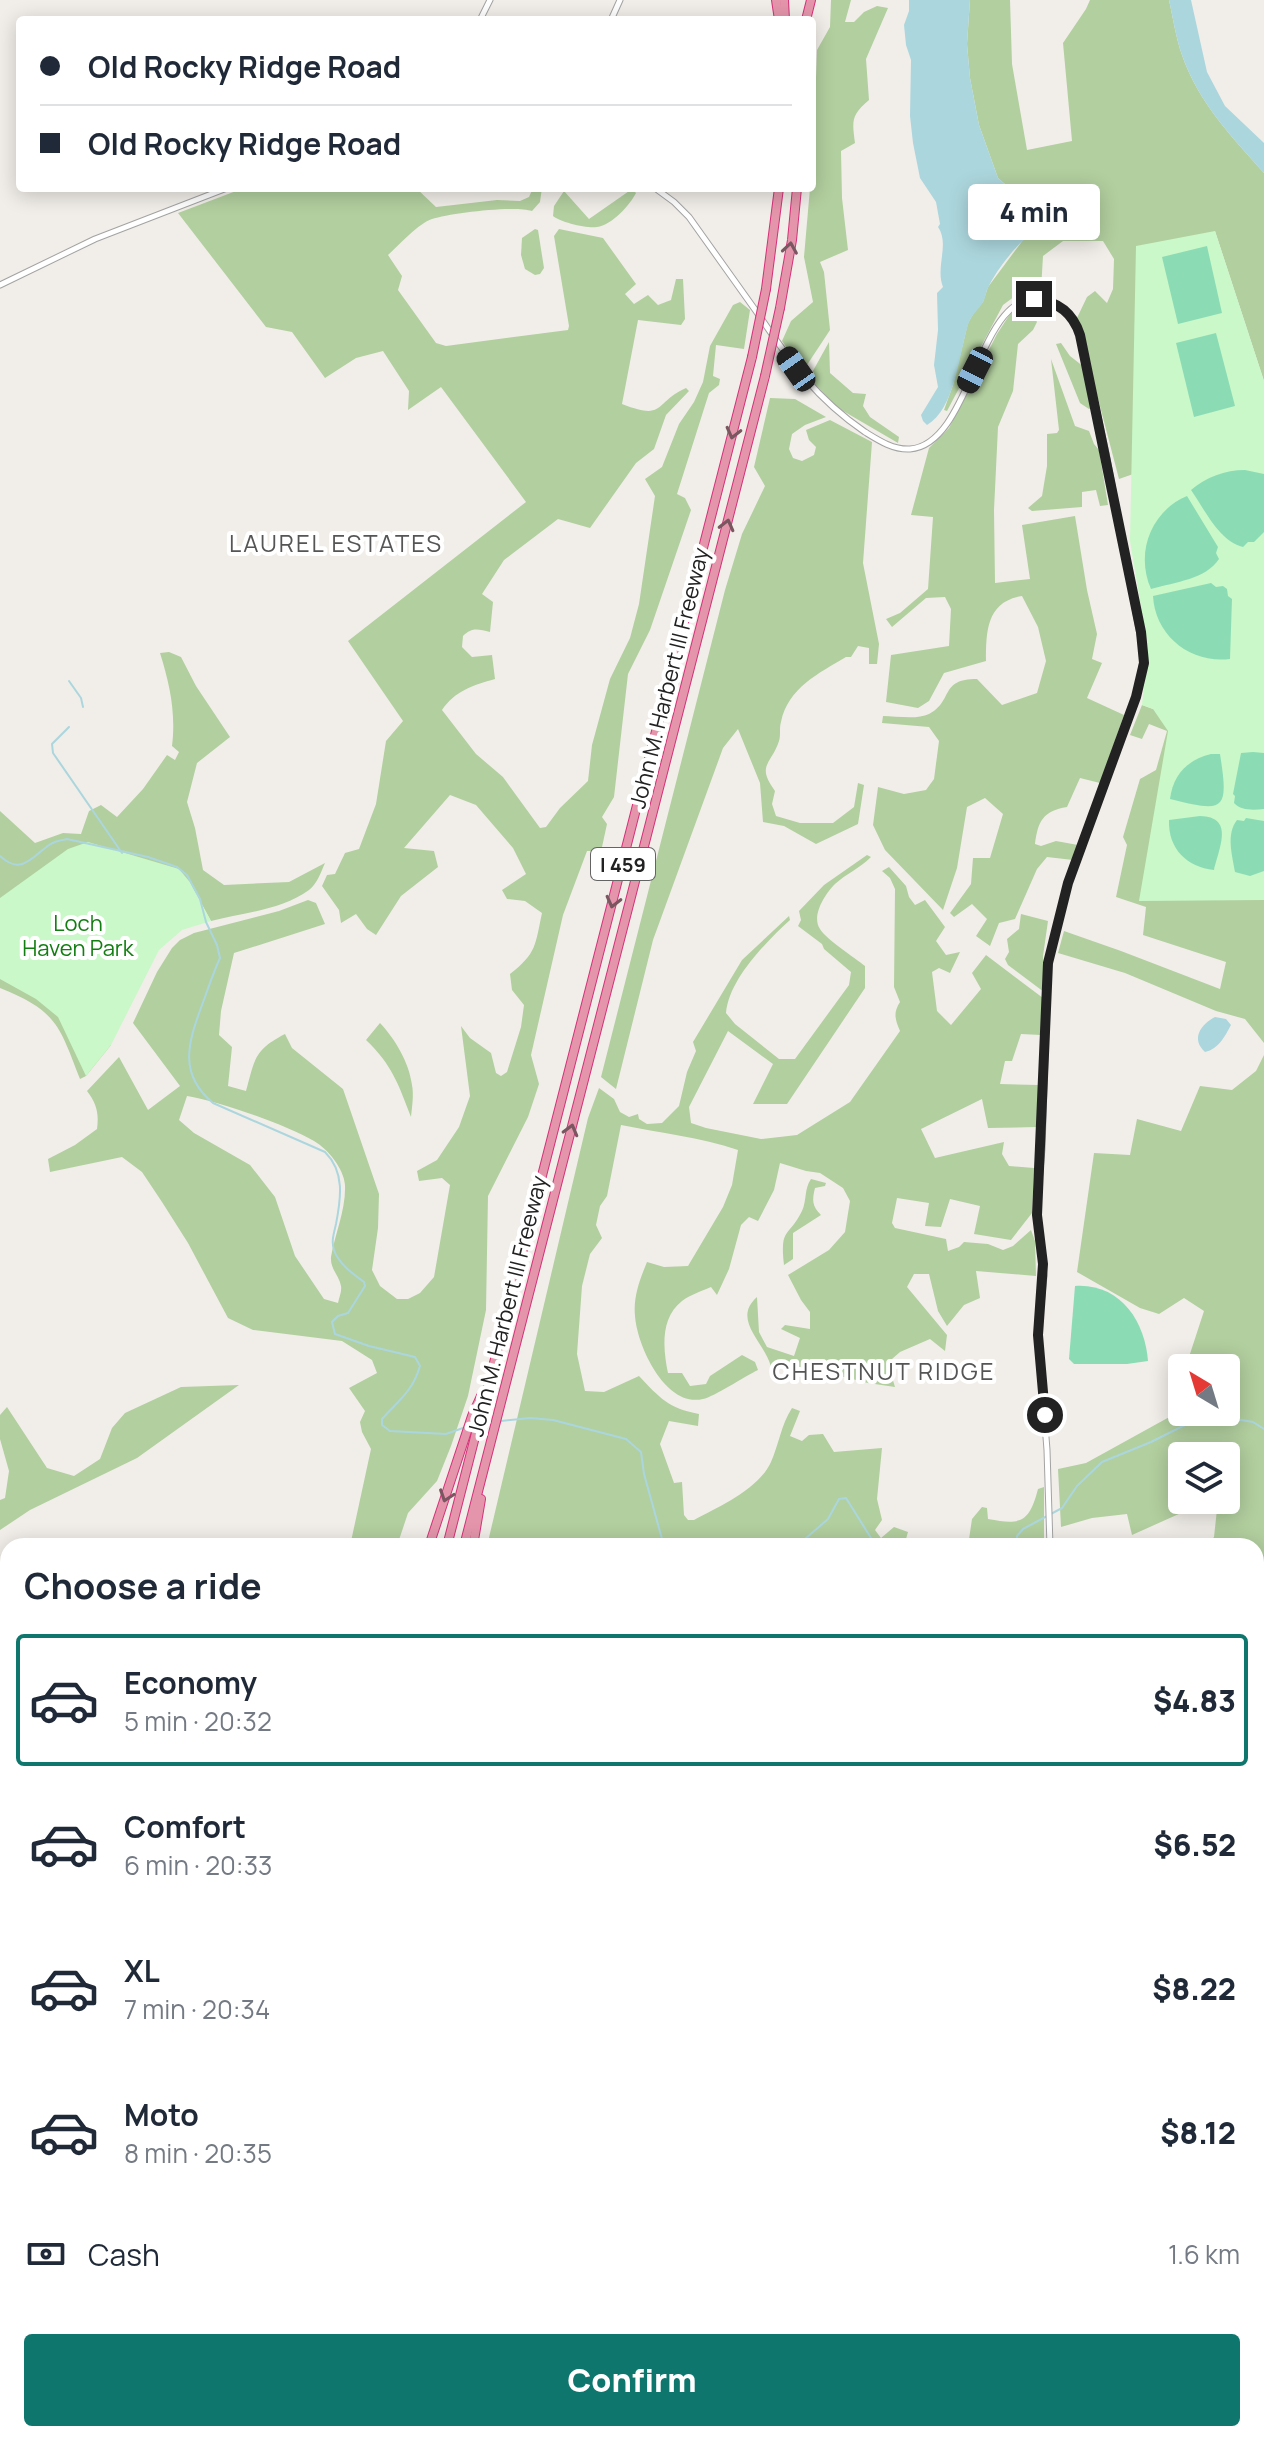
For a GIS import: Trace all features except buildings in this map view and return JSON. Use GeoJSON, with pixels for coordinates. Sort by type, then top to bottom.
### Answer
{"type":"FeatureCollection","features":[{"type":"Feature","properties":{"kind":"highway","name":"John M. Harbert III Freeway"},"geometry":{"type":"LineString","coordinates":[[449,1538],[472,1416],[490,1373],[752,357],[766,289],[778,192]]}},
{"type":"Feature","properties":{"kind":"highway","name":"John M. Harbert III Freeway"},"geometry":{"type":"LineString","coordinates":[[466,1538],[765,376],[792,240],[797,192]]}},
{"type":"Feature","properties":{"kind":"highway"},"geometry":{"type":"LineString","coordinates":[[432,1538],[467,1446]]}},
{"type":"Feature","properties":{"kind":"highway"},"geometry":{"type":"LineString","coordinates":[[474,1538],[489,1448]]}},
{"type":"Feature","properties":{"kind":"street"},"geometry":{"type":"LineString","coordinates":[[0,285],[95,239],[217,192]]}},
{"type":"Feature","properties":{"kind":"street"},"geometry":{"type":"LineString","coordinates":[[661,192],[689,217],[809,385],[844,417],[893,447],[919,447],[938,434],[950,419],[1000,322],[1020,302],[1039,299],[1058,305],[1072,317],[1080,335],[1106,453],[1144,656],[1136,697],[1068,883],[1048,963],[1037,1215],[1044,1276],[1038,1355],[1050,1538]]}},
{"type":"Feature","properties":{"kind":"green space"},"geometry":{"type":"Polygon","coordinates":[[[831,0],[851,0],[845,22],[854,22],[864,12],[877,6],[888,8],[866,59],[869,100],[854,119],[855,143],[841,151],[848,250],[820,262],[824,272],[830,330],[803,371],[782,341],[791,321],[813,302],[804,257],[810,192],[816,192],[817,50],[830,27],[831,0]]]}},
{"type":"Feature","properties":{"kind":"green space"},"geometry":{"type":"Polygon","coordinates":[[[970,0],[1010,0],[1012,64],[1027,150],[1072,141],[1063,43],[1090,0],[1169,0],[1180,48],[1197,88],[1217,118],[1264,173],[1264,381],[1215,231],[1173,460],[1119,479],[1077,318],[1087,297],[1095,291],[1107,303],[1113,289],[1114,259],[1103,241],[1063,241],[1043,256],[1041,290],[1019,293],[1003,305],[947,411],[944,410],[968,323],[983,302],[988,287],[1026,236],[1038,228],[1053,226],[1058,221],[1055,210],[1040,200],[1038,206],[1031,207],[998,178],[979,125],[970,78],[967,44],[970,0]]]}},
{"type":"Feature","properties":{"kind":"green space"},"geometry":{"type":"Polygon","coordinates":[[[233,192],[420,192],[436,207],[497,200],[520,201],[529,197],[531,192],[541,192],[540,202],[532,211],[482,210],[427,221],[388,255],[402,276],[398,290],[436,343],[446,346],[568,330],[554,236],[559,229],[603,238],[636,284],[625,294],[634,304],[648,295],[658,305],[671,300],[676,279],[683,279],[685,319],[681,325],[638,320],[622,404],[653,410],[686,388],[689,391],[666,415],[654,449],[636,463],[590,528],[558,519],[504,560],[482,594],[493,602],[490,632],[469,631],[463,636],[462,647],[472,657],[492,655],[495,679],[465,690],[442,710],[476,754],[503,777],[540,828],[546,827],[560,808],[588,781],[592,745],[610,679],[630,638],[639,604],[655,496],[645,479],[662,467],[679,424],[703,382],[710,346],[733,305],[740,302],[750,310],[744,349],[716,345],[713,376],[720,379],[719,385],[709,393],[677,494],[685,498],[691,510],[650,630],[628,674],[614,797],[602,817],[607,824],[602,847],[597,851],[587,851],[563,915],[531,1055],[539,1084],[528,1117],[488,1196],[486,1310],[468,1396],[437,1481],[408,1513],[400,1538],[352,1538],[371,1449],[360,1422],[365,1411],[349,1388],[377,1373],[372,1360],[342,1341],[253,1330],[228,1318],[162,1202],[142,1172],[122,1157],[50,1172],[48,1159],[97,1129],[96,1109],[87,1091],[119,1057],[148,1110],[180,1086],[133,1023],[157,972],[180,940],[194,933],[279,911],[308,900],[316,903],[325,924],[234,953],[219,1035],[232,1047],[228,1086],[246,1091],[257,1056],[267,1045],[285,1034],[292,1048],[343,1089],[379,1194],[372,1270],[380,1286],[397,1299],[408,1299],[420,1293],[434,1277],[450,1185],[442,1178],[419,1181],[417,1171],[437,1160],[459,1127],[470,1096],[461,1026],[470,1038],[491,1053],[496,1073],[501,1076],[507,1072],[521,1027],[524,1005],[512,990],[510,974],[534,948],[542,913],[525,901],[507,899],[502,890],[526,874],[513,848],[476,805],[450,795],[404,848],[434,851],[438,867],[401,896],[376,935],[356,914],[341,923],[339,910],[322,886],[327,875],[335,874],[345,853],[359,849],[376,804],[386,741],[403,721],[348,641],[526,502],[441,387],[408,410],[409,391],[383,351],[356,358],[325,378],[292,332],[266,327],[178,213],[233,192]],[[187,1096],[179,1120],[194,1133],[250,1165],[275,1197],[295,1256],[324,1299],[338,1303],[341,1286],[331,1257],[345,1194],[342,1172],[330,1154],[302,1135],[216,1103],[187,1096]]]}},
{"type":"Feature","properties":{"kind":"green space"},"geometry":{"type":"Polygon","coordinates":[[[565,192],[589,219],[628,192],[636,193],[614,219],[593,227],[562,221],[553,216],[554,206],[565,192]]]}},
{"type":"Feature","properties":{"kind":"green space"},"geometry":{"type":"Polygon","coordinates":[[[538,230],[544,268],[535,275],[525,269],[521,255],[522,238],[538,230]]]}},
{"type":"Feature","properties":{"kind":"green space"},"geometry":{"type":"Polygon","coordinates":[[[1215,231],[1264,381],[1264,900],[1139,901],[1168,731],[1153,709],[1142,705],[1148,648],[1130,541],[1136,246],[1215,231]]]}},
{"type":"Feature","properties":{"kind":"green space"},"geometry":{"type":"Polygon","coordinates":[[[1207,246],[1222,313],[1178,324],[1162,257],[1207,246]]]}},
{"type":"Feature","properties":{"kind":"green space"},"geometry":{"type":"Polygon","coordinates":[[[1041,302],[1030,310],[1037,322],[1033,330],[1018,344],[1013,391],[998,427],[994,510],[995,583],[1030,579],[1022,525],[1075,516],[1097,634],[1092,659],[1102,663],[1087,698],[1124,715],[1100,783],[1080,778],[1067,807],[1047,814],[1038,829],[1035,844],[1041,846],[1056,841],[1078,845],[1073,860],[1047,857],[1037,869],[1015,919],[999,923],[990,946],[976,936],[987,919],[972,904],[954,917],[950,913],[971,884],[973,858],[990,858],[1003,814],[985,798],[967,807],[957,868],[943,910],[885,850],[873,825],[878,787],[904,794],[926,790],[934,779],[939,741],[929,727],[882,723],[883,716],[929,714],[937,709],[952,687],[965,680],[977,679],[1002,705],[1037,693],[1046,661],[1038,627],[1022,596],[1002,604],[995,611],[988,628],[986,661],[944,673],[929,701],[918,708],[886,702],[891,655],[949,646],[951,609],[945,597],[926,598],[892,627],[886,619],[900,613],[928,589],[933,517],[911,515],[929,448],[949,428],[1012,311],[1021,304],[1041,302]]]}},
{"type":"Feature","properties":{"kind":"green space"},"geometry":{"type":"Polygon","coordinates":[[[1216,333],[1235,406],[1194,417],[1176,343],[1216,333]]]}},
{"type":"Feature","properties":{"kind":"green space"},"geometry":{"type":"Polygon","coordinates":[[[829,342],[830,373],[853,393],[866,394],[863,406],[870,417],[899,437],[898,443],[838,408],[809,378],[829,342]]]}},
{"type":"Feature","properties":{"kind":"green space"},"geometry":{"type":"Polygon","coordinates":[[[1061,343],[1070,356],[1084,367],[1092,408],[1080,403],[1056,344],[1061,343]]]}},
{"type":"Feature","properties":{"kind":"green space"},"geometry":{"type":"Polygon","coordinates":[[[1051,359],[1075,426],[1089,431],[1099,450],[1108,505],[1100,506],[1096,490],[1082,492],[1082,507],[1032,511],[1028,508],[1042,496],[1047,466],[1047,434],[1059,430],[1051,359]]]}},
{"type":"Feature","properties":{"kind":"green space"},"geometry":{"type":"Polygon","coordinates":[[[770,398],[795,399],[826,417],[792,434],[789,449],[793,458],[802,461],[814,455],[816,447],[809,440],[806,430],[830,420],[872,442],[863,563],[879,644],[877,664],[869,664],[869,648],[858,646],[851,657],[825,669],[806,683],[785,710],[779,741],[766,770],[775,791],[772,804],[776,816],[800,823],[833,823],[854,807],[858,783],[864,785],[858,824],[816,844],[784,826],[763,822],[760,783],[738,729],[723,748],[653,940],[616,1089],[601,1077],[725,590],[742,534],[765,486],[754,467],[770,398]]]}},
{"type":"Feature","properties":{"kind":"green space"},"geometry":{"type":"Polygon","coordinates":[[[1245,470],[1264,474],[1264,532],[1243,547],[1234,544],[1220,532],[1191,490],[1216,475],[1245,470]]]}},
{"type":"Feature","properties":{"kind":"green space"},"geometry":{"type":"Polygon","coordinates":[[[1187,496],[1218,547],[1216,553],[1219,559],[1198,575],[1151,589],[1145,561],[1150,535],[1164,512],[1187,496]]]}},
{"type":"Feature","properties":{"kind":"green space"},"geometry":{"type":"Polygon","coordinates":[[[1211,583],[1227,589],[1232,599],[1230,659],[1202,657],[1189,652],[1168,635],[1155,610],[1153,596],[1211,583]]]}},
{"type":"Feature","properties":{"kind":"green space"},"geometry":{"type":"Polygon","coordinates":[[[169,652],[181,657],[230,737],[197,763],[187,802],[203,870],[224,885],[289,882],[325,863],[317,881],[309,890],[287,902],[211,921],[189,881],[0,924],[0,811],[35,843],[63,833],[81,834],[89,811],[101,805],[117,817],[143,789],[167,755],[175,760],[179,752],[172,746],[171,699],[160,653],[169,652]]]}},
{"type":"Feature","properties":{"kind":"green space"},"geometry":{"type":"Polygon","coordinates":[[[1172,701],[1264,878],[1264,1043],[1245,1019],[1216,1011],[1125,973],[1058,953],[1064,931],[1220,989],[1226,962],[1143,935],[1146,907],[1116,897],[1127,845],[1123,837],[1140,779],[1156,770],[1167,731],[1149,724],[1142,739],[1130,735],[1142,705],[1153,709],[1172,701]]]}},
{"type":"Feature","properties":{"kind":"green space"},"geometry":{"type":"Polygon","coordinates":[[[1241,753],[1264,753],[1264,809],[1244,809],[1234,803],[1241,753]]]}},
{"type":"Feature","properties":{"kind":"green space"},"geometry":{"type":"Polygon","coordinates":[[[1220,754],[1224,787],[1219,803],[1202,806],[1170,799],[1174,783],[1183,770],[1195,760],[1220,754]]]}},
{"type":"Feature","properties":{"kind":"green space"},"geometry":{"type":"Polygon","coordinates":[[[1200,816],[1217,821],[1221,827],[1221,843],[1214,870],[1188,861],[1172,840],[1169,820],[1200,816]]]}},
{"type":"Feature","properties":{"kind":"green space"},"geometry":{"type":"Polygon","coordinates":[[[1246,818],[1264,821],[1264,871],[1250,876],[1235,872],[1231,844],[1237,820],[1244,821],[1246,818]]]}},
{"type":"Feature","properties":{"kind":"green space","name":"Loch Haven Park"},"geometry":{"type":"Polygon","coordinates":[[[88,842],[179,869],[211,921],[182,930],[159,950],[111,1045],[86,1076],[58,1017],[36,999],[0,979],[0,898],[68,849],[88,842]]]}},
{"type":"Feature","properties":{"kind":"green space"},"geometry":{"type":"Polygon","coordinates":[[[867,855],[871,857],[831,888],[820,905],[817,918],[823,933],[865,966],[865,988],[787,1104],[753,1104],[773,1064],[728,1031],[689,1107],[691,1123],[761,1139],[797,1135],[850,1102],[900,1031],[896,1009],[900,1002],[894,987],[895,889],[882,871],[889,867],[906,886],[915,905],[925,900],[945,927],[936,941],[946,955],[960,952],[950,973],[939,968],[932,972],[937,1011],[951,1025],[981,989],[972,973],[986,955],[1043,998],[1041,1035],[1021,1034],[1012,1061],[1005,1061],[1000,1084],[1039,1085],[1037,1127],[988,1128],[982,1099],[921,1129],[935,1158],[1004,1142],[1002,1154],[1009,1166],[1034,1168],[1032,1213],[1011,1240],[974,1234],[980,1206],[950,1199],[941,1227],[925,1226],[929,1203],[897,1198],[892,1223],[895,1228],[946,1239],[948,1251],[964,1242],[988,1244],[1003,1250],[1013,1246],[1031,1230],[1035,1241],[1036,1276],[976,1271],[980,1298],[964,1305],[947,1326],[938,1311],[929,1274],[914,1274],[907,1287],[947,1335],[945,1351],[930,1339],[900,1352],[892,1359],[891,1374],[895,1387],[809,1368],[771,1367],[748,1323],[750,1306],[757,1297],[759,1332],[767,1347],[794,1356],[800,1338],[781,1329],[785,1325],[810,1329],[810,1312],[788,1275],[829,1250],[845,1232],[850,1201],[843,1188],[820,1173],[780,1163],[774,1190],[758,1221],[749,1217],[741,1225],[729,1269],[717,1295],[711,1287],[682,1301],[670,1316],[665,1334],[668,1373],[682,1373],[690,1386],[706,1384],[710,1376],[742,1355],[755,1362],[758,1370],[708,1397],[689,1399],[665,1384],[647,1357],[637,1328],[636,1295],[647,1262],[664,1267],[688,1266],[723,1207],[732,1185],[738,1150],[695,1138],[621,1125],[607,1196],[600,1206],[596,1225],[602,1238],[590,1254],[582,1286],[577,1354],[585,1391],[604,1392],[639,1376],[665,1401],[699,1414],[698,1426],[669,1421],[660,1444],[674,1483],[682,1482],[684,1515],[688,1520],[694,1520],[726,1503],[757,1481],[771,1462],[792,1408],[800,1411],[790,1436],[802,1441],[809,1435],[823,1434],[834,1452],[882,1448],[877,1499],[882,1520],[875,1530],[881,1538],[489,1538],[588,1118],[599,1088],[614,1099],[620,1112],[629,1117],[638,1114],[639,1119],[647,1124],[662,1123],[679,1106],[696,1051],[693,1042],[742,960],[789,916],[790,920],[741,974],[726,1013],[735,1024],[779,1059],[795,1059],[849,985],[851,972],[798,926],[801,920],[799,911],[824,885],[867,855]]]}},
{"type":"Feature","properties":{"kind":"green space"},"geometry":{"type":"Polygon","coordinates":[[[1021,914],[1048,921],[1043,956],[1044,992],[1008,965],[1005,959],[1009,952],[1007,939],[1019,929],[1021,914]]]}},
{"type":"Feature","properties":{"kind":"green space"},"geometry":{"type":"Polygon","coordinates":[[[0,966],[67,1002],[111,1045],[86,1076],[80,1079],[54,1022],[34,1004],[0,988],[0,966]]]}},
{"type":"Feature","properties":{"kind":"green space"},"geometry":{"type":"Polygon","coordinates":[[[380,1023],[396,1044],[408,1068],[413,1093],[411,1117],[393,1075],[366,1040],[380,1023]]]}},
{"type":"Feature","properties":{"kind":"green space"},"geometry":{"type":"Polygon","coordinates":[[[1264,1055],[1264,1538],[1213,1538],[1216,1514],[1240,1514],[1240,1442],[1168,1442],[1168,1514],[1179,1514],[1132,1535],[1127,1514],[1092,1518],[1061,1527],[1058,1469],[1086,1463],[1168,1418],[1168,1426],[1240,1426],[1240,1354],[1190,1354],[1204,1311],[1184,1298],[1159,1314],[1140,1308],[1077,1272],[1094,1153],[1130,1155],[1137,1119],[1181,1131],[1200,1086],[1232,1090],[1256,1071],[1264,1055]]]}},
{"type":"Feature","properties":{"kind":"green space"},"geometry":{"type":"Polygon","coordinates":[[[811,1179],[826,1183],[815,1188],[813,1196],[814,1206],[821,1215],[793,1233],[793,1259],[784,1265],[784,1238],[802,1211],[811,1179]]]}},
{"type":"Feature","properties":{"kind":"green space"},"geometry":{"type":"Polygon","coordinates":[[[1075,1286],[1105,1291],[1127,1307],[1142,1332],[1148,1361],[1074,1364],[1069,1359],[1075,1286]]]}},
{"type":"Feature","properties":{"kind":"green space"},"geometry":{"type":"Polygon","coordinates":[[[239,1385],[137,1458],[30,1510],[0,1530],[0,1500],[5,1498],[9,1471],[0,1439],[0,1415],[7,1407],[47,1468],[74,1476],[100,1459],[112,1428],[125,1413],[181,1387],[239,1385]]]}},
{"type":"Feature","properties":{"kind":"green space"},"geometry":{"type":"Polygon","coordinates":[[[1044,1487],[1044,1538],[969,1538],[972,1519],[982,1507],[987,1508],[988,1519],[1016,1521],[1027,1515],[1038,1489],[1044,1487]]]}},
{"type":"Feature","properties":{"kind":"green space"},"geometry":{"type":"Polygon","coordinates":[[[894,1527],[908,1532],[906,1538],[881,1538],[894,1527]]]}},
{"type":"Feature","properties":{"kind":"water"},"geometry":{"type":"Polygon","coordinates":[[[909,0],[970,0],[967,44],[979,125],[998,178],[1030,207],[1038,206],[1040,199],[1044,203],[1045,226],[1021,243],[992,280],[985,298],[969,321],[950,394],[944,407],[927,425],[921,415],[938,387],[934,365],[938,330],[937,293],[943,287],[943,241],[938,227],[936,202],[920,178],[913,143],[911,60],[904,25],[909,0]]]}},
{"type":"Feature","properties":{"kind":"water"},"geometry":{"type":"Polygon","coordinates":[[[1169,0],[1191,0],[1207,72],[1225,106],[1264,143],[1264,173],[1217,118],[1197,88],[1180,48],[1169,0]]]}},
{"type":"Feature","properties":{"kind":"water"},"geometry":{"type":"Polygon","coordinates":[[[1215,1017],[1226,1019],[1231,1025],[1218,1045],[1205,1052],[1199,1042],[1199,1033],[1215,1017]]]}},
{"type":"Feature","properties":{"kind":"waterway"},"geometry":{"type":"LineString","coordinates":[[69,681],[81,698],[83,707]]}},
{"type":"Feature","properties":{"kind":"waterway"},"geometry":{"type":"LineString","coordinates":[[69,727],[52,744],[53,753],[122,853]]}},
{"type":"Feature","properties":{"kind":"waterway"},"geometry":{"type":"LineString","coordinates":[[0,856],[7,862],[20,864],[51,844],[67,839],[148,857],[177,867],[187,875],[200,899],[220,958],[190,1045],[190,1069],[195,1081],[213,1103],[325,1152],[336,1168],[340,1186],[334,1250],[342,1264],[365,1286],[348,1313],[332,1322],[335,1334],[415,1357],[420,1366],[409,1389],[382,1419],[382,1425],[390,1431],[446,1434],[463,1428]]}},
{"type":"Feature","properties":{"kind":"waterway"},"geometry":{"type":"LineString","coordinates":[[501,1421],[530,1418],[553,1420],[626,1439],[641,1452],[662,1538]]}},
{"type":"Feature","properties":{"kind":"waterway"},"geometry":{"type":"LineString","coordinates":[[1017,1538],[1023,1529],[1062,1508],[1077,1486],[1102,1462],[1185,1425],[1209,1419],[1235,1419],[1253,1422],[1264,1429]]}},
{"type":"Feature","properties":{"kind":"waterway"},"geometry":{"type":"LineString","coordinates":[[806,1538],[828,1519],[839,1499],[846,1498],[871,1538]]}},
{"type":"Feature","properties":{"kind":"district","name":"LAUREL ESTATES"},"geometry":{"type":"Point","coordinates":[336,542]}},
{"type":"Feature","properties":{"kind":"district","name":"CHESTNUT RIDGE"},"geometry":{"type":"Point","coordinates":[884,1370]}},
{"type":"Feature","properties":{"kind":"route"},"geometry":{"type":"LineString","coordinates":[[1034,299],[1063,308],[1076,323],[1080,335],[1106,453],[1144,656],[1136,697],[1068,883],[1048,963],[1037,1215],[1043,1264],[1038,1355],[1045,1415]]}}]}
